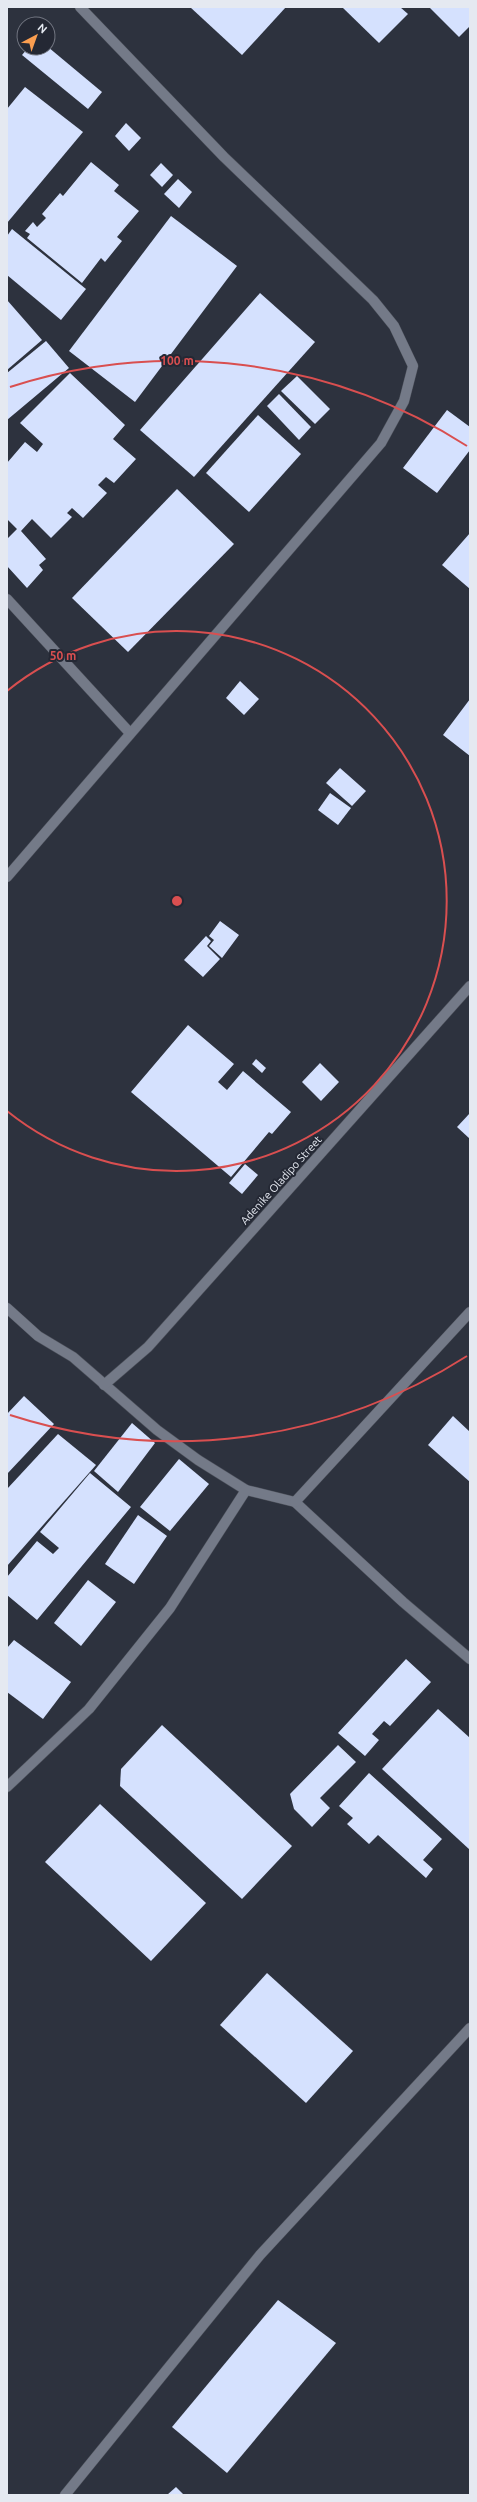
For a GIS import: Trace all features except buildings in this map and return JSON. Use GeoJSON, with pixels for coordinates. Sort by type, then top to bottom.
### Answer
{"type":"FeatureCollection","features":[{"type":"Feature","properties":{"kind":"street"},"geometry":{"type":"LineString","coordinates":[[7,877],[129,732],[381,443],[404,401],[413,366],[394,326],[374,300],[224,157],[80,7]]}},
{"type":"Feature","properties":{"kind":"street"},"geometry":{"type":"LineString","coordinates":[[7,600],[129,732]]}},
{"type":"Feature","properties":{"kind":"street","name":"Adenike Oladipo Street"},"geometry":{"type":"LineString","coordinates":[[104,1385],[148,1347],[470,986]]}},
{"type":"Feature","properties":{"kind":"street"},"geometry":{"type":"LineString","coordinates":[[7,1308],[38,1336],[73,1357],[157,1430],[246,1490],[295,1502],[403,1602],[470,1659]]}},
{"type":"Feature","properties":{"kind":"street"},"geometry":{"type":"LineString","coordinates":[[295,1502],[470,1312]]}},
{"type":"Feature","properties":{"kind":"street"},"geometry":{"type":"LineString","coordinates":[[7,1787],[89,1709],[170,1608],[246,1490]]}},
{"type":"Feature","properties":{"kind":"street"},"geometry":{"type":"LineString","coordinates":[[65,2495],[260,2255],[470,2028]]}}]}
